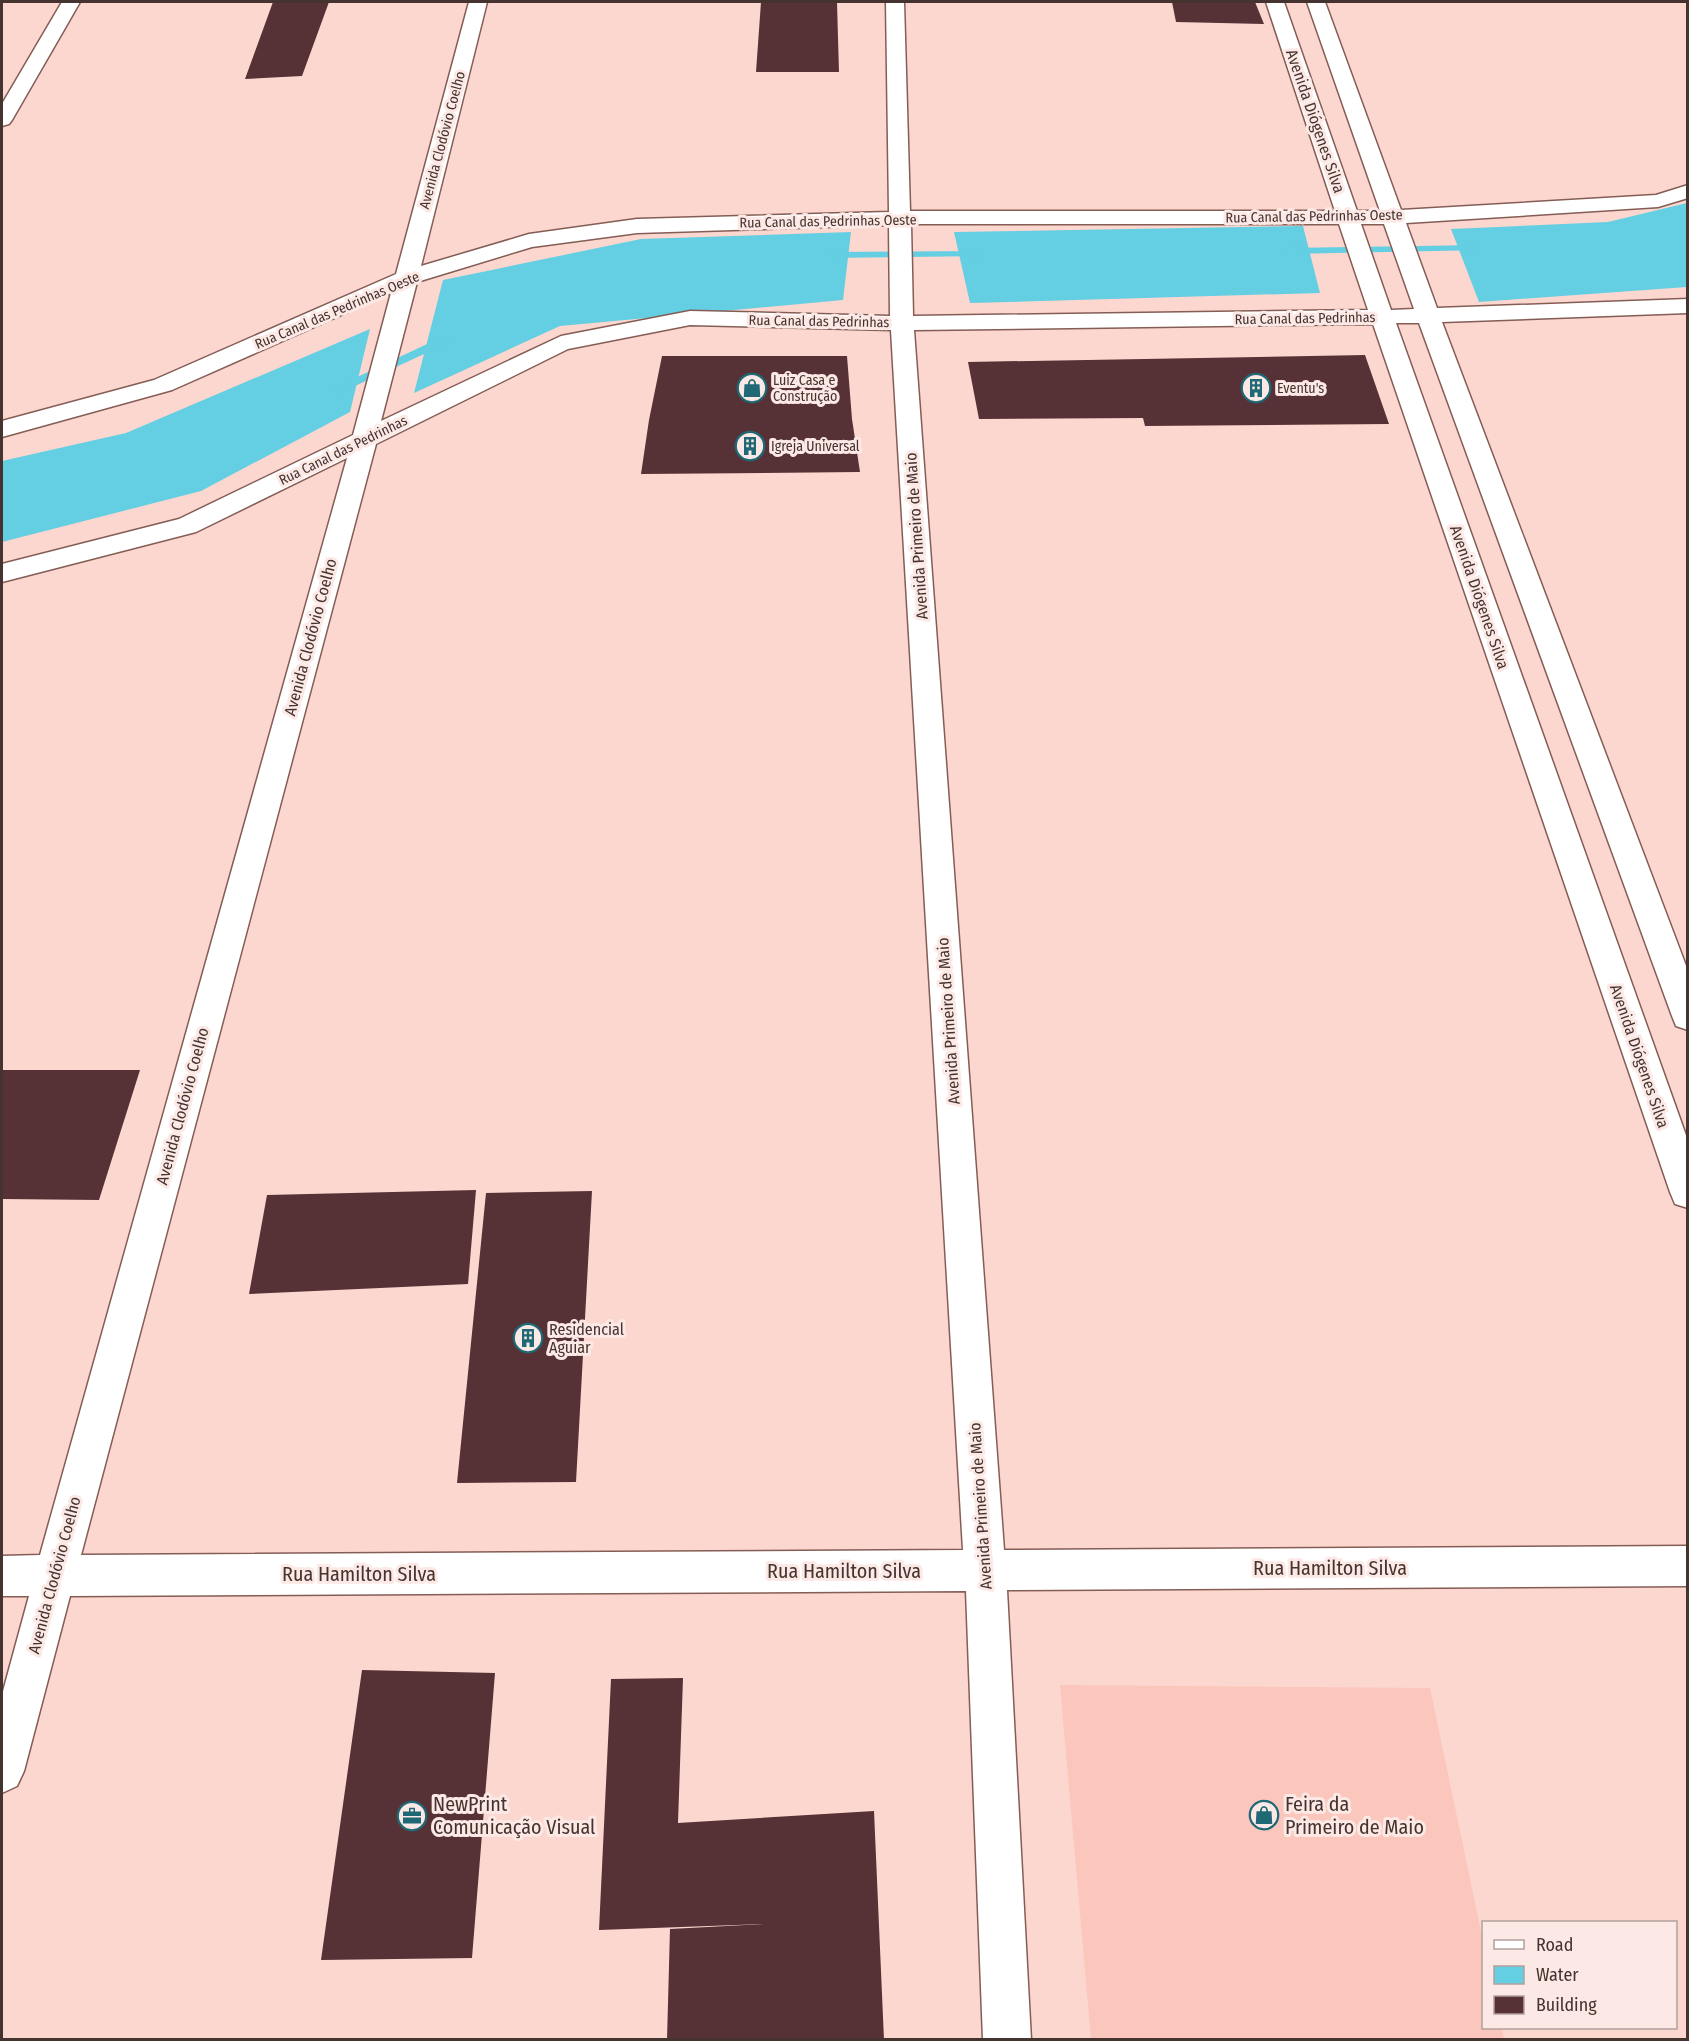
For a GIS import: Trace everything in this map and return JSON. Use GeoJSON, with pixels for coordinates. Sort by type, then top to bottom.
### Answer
{"type":"FeatureCollection","features":[{"type":"Feature","properties":{"kind":"street"},"geometry":{"type":"LineString","coordinates":[[2,120],[71,2]]}},
{"type":"Feature","properties":{"kind":"street","name":"Avenida Clodóvio Coelho"},"geometry":{"type":"LineString","coordinates":[[2,1771],[364,441],[478,2]]}},
{"type":"Feature","properties":{"kind":"street","name":"Avenida Primeiro de Maio"},"geometry":{"type":"LineString","coordinates":[[895,2],[902,310],[984,1570],[1007,2040]]}},
{"type":"Feature","properties":{"kind":"street","name":"Avenida Diógenes Silva"},"geometry":{"type":"LineString","coordinates":[[1275,2],[1382,316],[1688,1192]]}},
{"type":"Feature","properties":{"kind":"street"},"geometry":{"type":"LineString","coordinates":[[1316,2],[1424,303],[1688,1016]]}},
{"type":"Feature","properties":{"kind":"street","name":"Rua Canal das Pedrinhas Oeste"},"geometry":{"type":"LineString","coordinates":[[2,429],[163,385],[404,287],[529,241],[637,226],[1397,227],[1658,201],[1688,191]]}},
{"type":"Feature","properties":{"kind":"street","name":"Rua Canal das Pedrinhas"},"geometry":{"type":"LineString","coordinates":[[2,573],[187,526],[561,343],[690,318],[902,310],[1382,316],[1424,303],[1688,306]]}},
{"type":"Feature","properties":{"kind":"street","name":"Rua Hamilton Silva"},"geometry":{"type":"LineString","coordinates":[[2,1576],[1688,1566]]}},
{"type":"Feature","properties":{"kind":"shaded area","name":"Feira da Primeiro de Maio"},"geometry":{"type":"Polygon","coordinates":[[[1060,1685],[1430,1688],[1482,1936],[1482,2029],[1502,2029],[1504,2039],[1091,2039],[1060,1685]]]}},
{"type":"Feature","properties":{"kind":"water"},"geometry":{"type":"Polygon","coordinates":[[[1687,203],[1687,287],[1479,302],[1451,229],[1608,222],[1687,203]]]}},
{"type":"Feature","properties":{"kind":"water"},"geometry":{"type":"Polygon","coordinates":[[[1303,226],[1320,293],[970,303],[954,232],[1303,226]]]}},
{"type":"Feature","properties":{"kind":"water"},"geometry":{"type":"Polygon","coordinates":[[[851,232],[843,300],[560,326],[414,393],[443,280],[641,239],[851,232]]]}},
{"type":"Feature","properties":{"kind":"water"},"geometry":{"type":"Polygon","coordinates":[[[370,329],[350,412],[201,491],[2,542],[2,461],[126,433],[370,329]]]}},
{"type":"Feature","properties":{"kind":"building"},"geometry":{"type":"Polygon","coordinates":[[[273,2],[329,2],[302,76],[245,79],[273,2]]]}},
{"type":"Feature","properties":{"kind":"building"},"geometry":{"type":"Polygon","coordinates":[[[761,2],[837,3],[839,72],[756,72],[761,2]]]}},
{"type":"Feature","properties":{"kind":"building"},"geometry":{"type":"Polygon","coordinates":[[[1172,2],[1255,2],[1264,24],[1176,22],[1172,2]]]}},
{"type":"Feature","properties":{"kind":"building","name":"Eventu's"},"geometry":{"type":"Polygon","coordinates":[[[1365,355],[1389,424],[1145,426],[1143,418],[979,419],[968,362],[1365,355]]]}},
{"type":"Feature","properties":{"kind":"building"},"geometry":{"type":"Polygon","coordinates":[[[662,356],[847,356],[852,419],[860,472],[641,474],[662,356]]]}},
{"type":"Feature","properties":{"kind":"building"},"geometry":{"type":"Polygon","coordinates":[[[2,1070],[140,1070],[99,1200],[2,1199],[2,1070]]]}},
{"type":"Feature","properties":{"kind":"building"},"geometry":{"type":"Polygon","coordinates":[[[476,1190],[468,1284],[249,1294],[267,1195],[476,1190]]]}},
{"type":"Feature","properties":{"kind":"building","name":"Residencial Aguiar"},"geometry":{"type":"Polygon","coordinates":[[[592,1191],[576,1482],[457,1483],[486,1193],[592,1191]]]}},
{"type":"Feature","properties":{"kind":"building","name":"NewPrint Comunicação Visual"},"geometry":{"type":"Polygon","coordinates":[[[362,1670],[495,1673],[472,1958],[321,1960],[362,1670]]]}},
{"type":"Feature","properties":{"kind":"building"},"geometry":{"type":"Polygon","coordinates":[[[683,1678],[678,1823],[874,1811],[884,2040],[667,2040],[670,1929],[764,1924],[599,1930],[611,1679],[683,1678]]]}},
{"type":"Feature","properties":{"kind":"waterway"},"geometry":{"type":"LineString","coordinates":[[1287,251],[1480,248]]}},
{"type":"Feature","properties":{"kind":"waterway"},"geometry":{"type":"LineString","coordinates":[[828,255],[982,254]]}},
{"type":"Feature","properties":{"kind":"waterway"},"geometry":{"type":"LineString","coordinates":[[338,389],[446,339]]}},
{"type":"Feature","properties":{"kind":"place","name":"Luiz Casa e Construção"},"geometry":{"type":"Point","coordinates":[752,388]}},
{"type":"Feature","properties":{"kind":"place","name":"Eventu's"},"geometry":{"type":"Point","coordinates":[1256,388]}},
{"type":"Feature","properties":{"kind":"place","name":"Igreja Universal"},"geometry":{"type":"Point","coordinates":[750,446]}},
{"type":"Feature","properties":{"kind":"place","name":"Residencial Aguiar"},"geometry":{"type":"Point","coordinates":[528,1338]}},
{"type":"Feature","properties":{"kind":"place","name":"Feira da Primeiro de Maio"},"geometry":{"type":"Point","coordinates":[1264,1815]}},
{"type":"Feature","properties":{"kind":"place","name":"NewPrint Comunicação Visual"},"geometry":{"type":"Point","coordinates":[412,1816]}}]}
